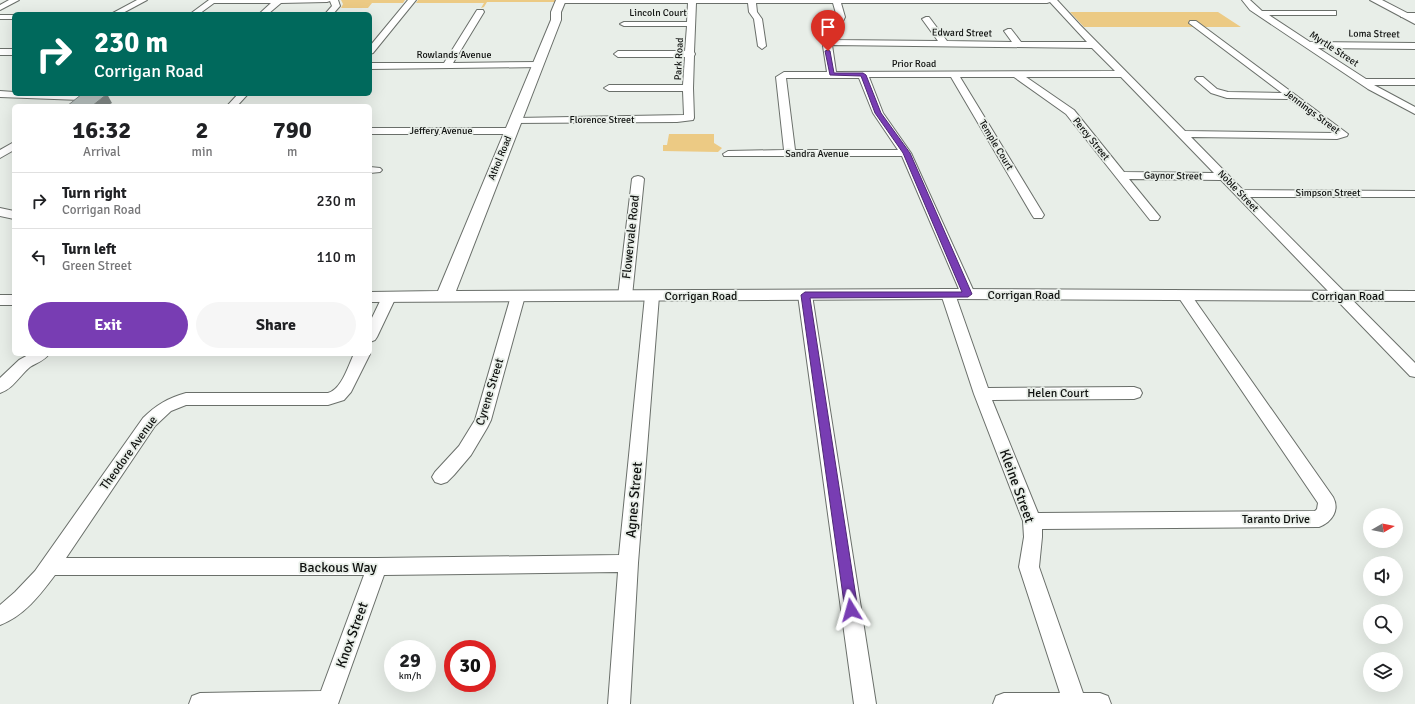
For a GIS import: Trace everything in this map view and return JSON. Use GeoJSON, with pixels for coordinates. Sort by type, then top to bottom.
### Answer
{"type":"FeatureCollection","features":[{"type":"Feature","properties":{"kind":"main road","name":"Athol Road"},"geometry":{"type":"LineString","coordinates":[[445,296],[556,20],[559,16],[563,0]]}},
{"type":"Feature","properties":{"kind":"main road"},"geometry":{"type":"LineString","coordinates":[[1375,0],[1415,21]]}},
{"type":"Feature","properties":{"kind":"main road","name":"Corrigan Road"},"geometry":{"type":"LineString","coordinates":[[372,297],[948,294],[1415,296]]}},
{"type":"Feature","properties":{"kind":"main road"},"geometry":{"type":"LineString","coordinates":[[0,300],[12,300]]}},
{"type":"Feature","properties":{"kind":"street"},"geometry":{"type":"LineString","coordinates":[[0,8],[15,0]]}},
{"type":"Feature","properties":{"kind":"street"},"geometry":{"type":"LineString","coordinates":[[119,12],[143,0]]}},
{"type":"Feature","properties":{"kind":"street"},"geometry":{"type":"LineString","coordinates":[[197,12],[213,0],[327,0]]}},
{"type":"Feature","properties":{"kind":"street"},"geometry":{"type":"LineString","coordinates":[[331,12],[336,6],[334,0]]}},
{"type":"Feature","properties":{"kind":"street"},"geometry":{"type":"LineString","coordinates":[[372,49],[412,0]]}},
{"type":"Feature","properties":{"kind":"street","name":"Noble Street"},"geometry":{"type":"LineString","coordinates":[[563,0],[1049,1],[1061,10],[1415,372]]}},
{"type":"Feature","properties":{"kind":"street","name":"Park Road"},"geometry":{"type":"LineString","coordinates":[[689,118],[688,88],[691,54],[692,0]]}},
{"type":"Feature","properties":{"kind":"street"},"geometry":{"type":"LineString","coordinates":[[752,0],[754,12],[758,19],[762,46]]}},
{"type":"Feature","properties":{"kind":"street","name":"Myrtle Street"},"geometry":{"type":"LineString","coordinates":[[1246,0],[1253,8],[1308,45],[1365,82],[1415,111]]}},
{"type":"Feature","properties":{"kind":"street"},"geometry":{"type":"LineString","coordinates":[[265,12],[278,1]]}},
{"type":"Feature","properties":{"kind":"street"},"geometry":{"type":"LineString","coordinates":[[832,74],[828,51],[829,42],[841,17],[836,1]]}},
{"type":"Feature","properties":{"kind":"street"},"geometry":{"type":"LineString","coordinates":[[448,66],[480,12]]}},
{"type":"Feature","properties":{"kind":"street"},"geometry":{"type":"LineString","coordinates":[[1261,13],[1333,13]]}},
{"type":"Feature","properties":{"kind":"street"},"geometry":{"type":"LineString","coordinates":[[1404,15],[1415,15]]}},
{"type":"Feature","properties":{"kind":"street"},"geometry":{"type":"LineString","coordinates":[[0,17],[12,17]]}},
{"type":"Feature","properties":{"kind":"street"},"geometry":{"type":"LineString","coordinates":[[926,19],[944,44]]}},
{"type":"Feature","properties":{"kind":"street","name":"Jennings Street"},"geometry":{"type":"LineString","coordinates":[[1183,134],[1337,136],[1343,134],[1193,23]]}},
{"type":"Feature","properties":{"kind":"street","name":"Lincoln Court"},"geometry":{"type":"LineString","coordinates":[[624,24],[692,24]]}},
{"type":"Feature","properties":{"kind":"street"},"geometry":{"type":"LineString","coordinates":[[1008,30],[1018,45]]}},
{"type":"Feature","properties":{"kind":"street","name":"Edward Street"},"geometry":{"type":"LineString","coordinates":[[829,42],[1095,45]]}},
{"type":"Feature","properties":{"kind":"street","name":"Loma Street"},"geometry":{"type":"LineString","coordinates":[[1308,45],[1415,46]]}},
{"type":"Feature","properties":{"kind":"street"},"geometry":{"type":"LineString","coordinates":[[0,52],[12,52]]}},
{"type":"Feature","properties":{"kind":"street"},"geometry":{"type":"LineString","coordinates":[[618,54],[691,54]]}},
{"type":"Feature","properties":{"kind":"street","name":"Rowlands Avenue"},"geometry":{"type":"LineString","coordinates":[[372,66],[538,65]]}},
{"type":"Feature","properties":{"kind":"street","name":"Prior Road"},"geometry":{"type":"LineString","coordinates":[[790,154],[781,77],[790,75],[832,74],[1124,74]]}},
{"type":"Feature","properties":{"kind":"street","name":"Percy Street"},"geometry":{"type":"LineString","coordinates":[[1016,74],[1070,112],[1154,217]]}},
{"type":"Feature","properties":{"kind":"street"},"geometry":{"type":"LineString","coordinates":[[863,75],[878,113],[906,153],[968,294]]}},
{"type":"Feature","properties":{"kind":"street","name":"Temple Court"},"geometry":{"type":"LineString","coordinates":[[954,75],[1038,215]]}},
{"type":"Feature","properties":{"kind":"street"},"geometry":{"type":"LineString","coordinates":[[1200,79],[1214,91],[1227,95],[1290,96]]}},
{"type":"Feature","properties":{"kind":"street"},"geometry":{"type":"LineString","coordinates":[[1365,82],[1415,82]]}},
{"type":"Feature","properties":{"kind":"street"},"geometry":{"type":"LineString","coordinates":[[609,88],[688,88]]}},
{"type":"Feature","properties":{"kind":"street"},"geometry":{"type":"LineString","coordinates":[[0,94],[12,95]]}},
{"type":"Feature","properties":{"kind":"street"},"geometry":{"type":"LineString","coordinates":[[71,104],[82,96]]}},
{"type":"Feature","properties":{"kind":"street"},"geometry":{"type":"LineString","coordinates":[[234,104],[241,96]]}},
{"type":"Feature","properties":{"kind":"street","name":"Florence Street"},"geometry":{"type":"LineString","coordinates":[[514,126],[689,118]]}},
{"type":"Feature","properties":{"kind":"street","name":"Jeffery Avenue"},"geometry":{"type":"LineString","coordinates":[[372,131],[514,126]]}},
{"type":"Feature","properties":{"kind":"street"},"geometry":{"type":"LineString","coordinates":[[0,156],[12,147]]}},
{"type":"Feature","properties":{"kind":"street","name":"Sandra Avenue"},"geometry":{"type":"LineString","coordinates":[[728,154],[906,153]]}},
{"type":"Feature","properties":{"kind":"street","name":"Gaynor Street"},"geometry":{"type":"LineString","coordinates":[[1121,175],[1225,177]]}},
{"type":"Feature","properties":{"kind":"street","name":"Flowervale Road"},"geometry":{"type":"LineString","coordinates":[[625,296],[638,179]]}},
{"type":"Feature","properties":{"kind":"street","name":"Simpson Street"},"geometry":{"type":"LineString","coordinates":[[1240,193],[1415,194]]}},
{"type":"Feature","properties":{"kind":"street"},"geometry":{"type":"LineString","coordinates":[[0,212],[12,214]]}},
{"type":"Feature","properties":{"kind":"street","name":"Kleine Street"},"geometry":{"type":"LineString","coordinates":[[948,294],[982,394],[1032,521],[1033,537],[1029,567],[1075,703]]}},
{"type":"Feature","properties":{"kind":"street"},"geometry":{"type":"LineString","coordinates":[[805,295],[865,704]]}},
{"type":"Feature","properties":{"kind":"street","name":"Taranto Drive"},"geometry":{"type":"LineString","coordinates":[[1032,521],[1319,519],[1326,512],[1327,502],[1184,295]]}},
{"type":"Feature","properties":{"kind":"street","name":"Cyrene Street"},"geometry":{"type":"LineString","coordinates":[[441,477],[454,466],[469,448],[483,420],[518,296]]}},
{"type":"Feature","properties":{"kind":"street","name":"Agnes Street"},"geometry":{"type":"LineString","coordinates":[[619,704],[628,563],[652,296]]}},
{"type":"Feature","properties":{"kind":"street"},"geometry":{"type":"LineString","coordinates":[[372,333],[389,297]]}},
{"type":"Feature","properties":{"kind":"street"},"geometry":{"type":"LineString","coordinates":[[0,386],[24,364],[37,356]]}},
{"type":"Feature","properties":{"kind":"street","name":"Theodore Avenue"},"geometry":{"type":"LineString","coordinates":[[0,616],[12,609],[26,596],[149,422],[161,410],[173,402],[202,398],[342,399],[345,388],[361,356]]}},
{"type":"Feature","properties":{"kind":"street","name":"Helen Court"},"geometry":{"type":"LineString","coordinates":[[982,394],[1134,393]]}},
{"type":"Feature","properties":{"kind":"street","name":"Backous Way"},"geometry":{"type":"LineString","coordinates":[[48,566],[377,567],[628,563]]}},
{"type":"Feature","properties":{"kind":"street","name":"Knox Street"},"geometry":{"type":"LineString","coordinates":[[327,703],[377,567]]}},
{"type":"Feature","properties":{"kind":"street"},"geometry":{"type":"LineString","coordinates":[[200,704],[327,703]]}},
{"type":"Feature","properties":{"kind":"street"},"geometry":{"type":"LineString","coordinates":[[1004,704],[1100,704]]}},
{"type":"Feature","properties":{"kind":"shaded area"},"geometry":{"type":"Polygon","coordinates":[[[341,0],[405,0],[403,3],[372,3],[368,8],[341,8],[343,4],[341,0]]]}},
{"type":"Feature","properties":{"kind":"shaded area"},"geometry":{"type":"Polygon","coordinates":[[[418,0],[557,0],[556,2],[487,2],[484,7],[481,8],[484,3],[416,3],[418,0]]]}},
{"type":"Feature","properties":{"kind":"shaded area"},"geometry":{"type":"Polygon","coordinates":[[[1070,12],[1218,12],[1241,27],[1084,27],[1070,12]]]}},
{"type":"Feature","properties":{"kind":"shaded area"},"geometry":{"type":"Polygon","coordinates":[[[669,134],[714,134],[714,143],[722,148],[718,152],[663,151],[663,145],[667,145],[669,134]]]}},
{"type":"Feature","properties":{"kind":"building"},"geometry":{"type":"Polygon","coordinates":[[[80,96],[104,96],[94,104],[70,104],[80,96]]]}},
{"type":"Feature","properties":{"kind":"route"},"geometry":{"type":"LineString","coordinates":[[828,51],[832,74],[863,75],[878,113],[906,153],[968,294],[805,295],[851,610]]}}]}
